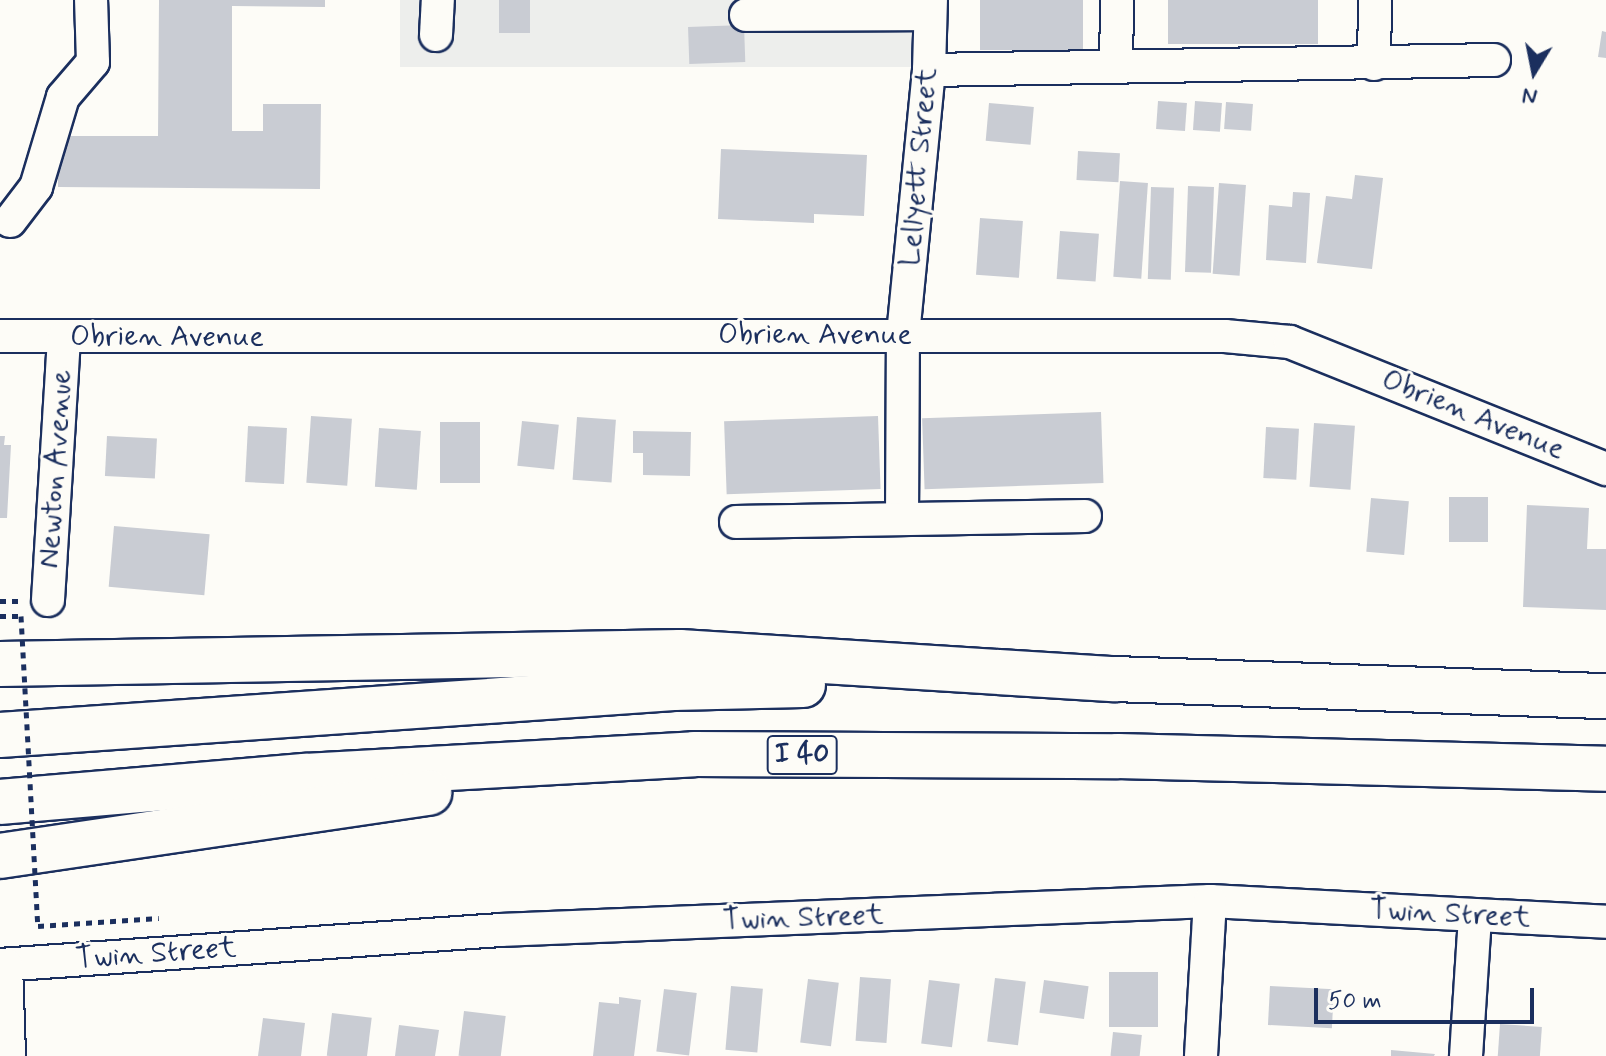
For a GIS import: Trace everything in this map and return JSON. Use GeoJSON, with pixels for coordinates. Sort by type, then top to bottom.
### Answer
{"type":"FeatureCollection","features":[{"type":"Feature","properties":{"kind":"highway"},"geometry":{"type":"LineString","coordinates":[[0,664],[680,652],[1114,679]]}},
{"type":"Feature","properties":{"kind":"highway","name":"I 40"},"geometry":{"type":"LineString","coordinates":[[0,735],[673,688],[1114,679],[1606,696]]}},
{"type":"Feature","properties":{"kind":"highway","name":"I 40"},"geometry":{"type":"LineString","coordinates":[[0,802],[305,776],[623,758],[1102,756],[1606,769]]}},
{"type":"Feature","properties":{"kind":"highway"},"geometry":{"type":"LineString","coordinates":[[0,856],[328,811],[623,758]]}},
{"type":"Feature","properties":{"kind":"street"},"geometry":{"type":"LineString","coordinates":[[10,221],[36,187],[63,97],[93,62],[91,0]]}},
{"type":"Feature","properties":{"kind":"street"},"geometry":{"type":"LineString","coordinates":[[436,35],[438,0]]}},
{"type":"Feature","properties":{"kind":"street"},"geometry":{"type":"LineString","coordinates":[[1116,67],[1117,0]]}},
{"type":"Feature","properties":{"kind":"street"},"geometry":{"type":"LineString","coordinates":[[1374,64],[1375,0]]}},
{"type":"Feature","properties":{"kind":"street"},"geometry":{"type":"LineString","coordinates":[[746,15],[930,7]]}},
{"type":"Feature","properties":{"kind":"street","name":"Lellyett Street"},"geometry":{"type":"LineString","coordinates":[[902,519],[903,335],[929,70],[930,7]]}},
{"type":"Feature","properties":{"kind":"street"},"geometry":{"type":"LineString","coordinates":[[929,70],[1494,60]]}},
{"type":"Feature","properties":{"kind":"street","name":"Obrien Avenue"},"geometry":{"type":"LineString","coordinates":[[0,336],[1225,336],[1290,342],[1606,469]]}},
{"type":"Feature","properties":{"kind":"street","name":"Newton Avenue"},"geometry":{"type":"LineString","coordinates":[[48,600],[64,337]]}},
{"type":"Feature","properties":{"kind":"street"},"geometry":{"type":"LineString","coordinates":[[736,522],[1085,516]]}},
{"type":"Feature","properties":{"kind":"street"},"geometry":{"type":"LineString","coordinates":[[1201,1056],[1210,901]]}},
{"type":"Feature","properties":{"kind":"street","name":"Twin Street"},"geometry":{"type":"LineString","coordinates":[[3,965],[500,930],[1210,901],[1606,922]]}},
{"type":"Feature","properties":{"kind":"street"},"geometry":{"type":"LineString","coordinates":[[1466,1056],[1475,915]]}},
{"type":"Feature","properties":{"kind":"street"},"geometry":{"type":"LineString","coordinates":[[3,965],[9,1056]]}},
{"type":"Feature","properties":{"kind":"path"},"geometry":{"type":"LineString","coordinates":[[0,616],[21,616],[38,926],[159,918]]}},
{"type":"Feature","properties":{"kind":"shaded area"},"geometry":{"type":"Polygon","coordinates":[[[400,0],[912,0],[912,67],[400,67],[400,0]]]}},
{"type":"Feature","properties":{"kind":"building"},"geometry":{"type":"Polygon","coordinates":[[[159,0],[325,0],[325,7],[232,6],[232,131],[263,131],[263,104],[321,104],[320,189],[58,187],[58,136],[158,136],[159,0]]]}},
{"type":"Feature","properties":{"kind":"building"},"geometry":{"type":"Polygon","coordinates":[[[499,0],[530,0],[530,33],[499,33],[499,0]]]}},
{"type":"Feature","properties":{"kind":"building"},"geometry":{"type":"Polygon","coordinates":[[[980,0],[1083,0],[1083,50],[980,50],[980,0]]]}},
{"type":"Feature","properties":{"kind":"building"},"geometry":{"type":"Polygon","coordinates":[[[1168,0],[1318,0],[1318,44],[1168,44],[1168,0]]]}},
{"type":"Feature","properties":{"kind":"building"},"geometry":{"type":"Polygon","coordinates":[[[744,25],[745,62],[689,64],[688,27],[744,25]]]}},
{"type":"Feature","properties":{"kind":"building"},"geometry":{"type":"Polygon","coordinates":[[[1602,31],[1606,32],[1606,58],[1598,57],[1602,31]]]}},
{"type":"Feature","properties":{"kind":"building"},"geometry":{"type":"Polygon","coordinates":[[[1158,101],[1187,103],[1185,131],[1156,129],[1158,101]]]}},
{"type":"Feature","properties":{"kind":"building"},"geometry":{"type":"Polygon","coordinates":[[[1195,101],[1222,103],[1220,132],[1193,130],[1195,101]]]}},
{"type":"Feature","properties":{"kind":"building"},"geometry":{"type":"Polygon","coordinates":[[[1226,102],[1253,104],[1251,131],[1224,129],[1226,102]]]}},
{"type":"Feature","properties":{"kind":"building"},"geometry":{"type":"Polygon","coordinates":[[[989,103],[1034,107],[1031,145],[986,141],[989,103]]]}},
{"type":"Feature","properties":{"kind":"building"},"geometry":{"type":"Polygon","coordinates":[[[721,149],[867,155],[864,216],[814,214],[814,223],[718,219],[721,149]]]}},
{"type":"Feature","properties":{"kind":"building"},"geometry":{"type":"Polygon","coordinates":[[[1078,151],[1120,153],[1118,182],[1076,180],[1078,151]]]}},
{"type":"Feature","properties":{"kind":"building"},"geometry":{"type":"Polygon","coordinates":[[[1355,175],[1383,178],[1372,269],[1317,263],[1326,196],[1352,199],[1355,175]]]}},
{"type":"Feature","properties":{"kind":"building"},"geometry":{"type":"Polygon","coordinates":[[[1120,181],[1148,183],[1141,279],[1113,277],[1120,181]]]}},
{"type":"Feature","properties":{"kind":"building"},"geometry":{"type":"Polygon","coordinates":[[[1219,183],[1246,185],[1240,276],[1213,274],[1219,183]]]}},
{"type":"Feature","properties":{"kind":"building"},"geometry":{"type":"Polygon","coordinates":[[[1188,186],[1214,187],[1211,273],[1185,272],[1188,186]]]}},
{"type":"Feature","properties":{"kind":"building"},"geometry":{"type":"Polygon","coordinates":[[[1151,187],[1174,188],[1171,280],[1148,279],[1151,187]]]}},
{"type":"Feature","properties":{"kind":"building"},"geometry":{"type":"Polygon","coordinates":[[[1293,192],[1310,193],[1306,263],[1266,260],[1269,205],[1292,207],[1293,192]]]}},
{"type":"Feature","properties":{"kind":"building"},"geometry":{"type":"Polygon","coordinates":[[[980,218],[1023,221],[1019,278],[976,275],[980,218]]]}},
{"type":"Feature","properties":{"kind":"building"},"geometry":{"type":"Polygon","coordinates":[[[1060,231],[1099,234],[1096,282],[1057,279],[1060,231]]]}},
{"type":"Feature","properties":{"kind":"building"},"geometry":{"type":"Polygon","coordinates":[[[1101,412],[1103,483],[925,489],[922,418],[1101,412]]]}},
{"type":"Feature","properties":{"kind":"building"},"geometry":{"type":"Polygon","coordinates":[[[311,416],[352,419],[347,486],[306,483],[311,416]]]}},
{"type":"Feature","properties":{"kind":"building"},"geometry":{"type":"Polygon","coordinates":[[[878,416],[881,489],[727,494],[724,421],[878,416]]]}},
{"type":"Feature","properties":{"kind":"building"},"geometry":{"type":"Polygon","coordinates":[[[577,417],[616,420],[612,483],[573,480],[577,417]]]}},
{"type":"Feature","properties":{"kind":"building"},"geometry":{"type":"Polygon","coordinates":[[[522,421],[559,425],[554,470],[517,466],[522,421]]]}},
{"type":"Feature","properties":{"kind":"building"},"geometry":{"type":"Polygon","coordinates":[[[440,422],[480,422],[480,483],[440,483],[440,422]]]}},
{"type":"Feature","properties":{"kind":"building"},"geometry":{"type":"Polygon","coordinates":[[[1314,423],[1355,426],[1350,490],[1310,487],[1314,423]]]}},
{"type":"Feature","properties":{"kind":"building"},"geometry":{"type":"Polygon","coordinates":[[[248,426],[287,428],[284,484],[245,482],[248,426]]]}},
{"type":"Feature","properties":{"kind":"building"},"geometry":{"type":"Polygon","coordinates":[[[1266,427],[1299,429],[1296,480],[1263,478],[1266,427]]]}},
{"type":"Feature","properties":{"kind":"building"},"geometry":{"type":"Polygon","coordinates":[[[379,428],[421,431],[417,490],[375,487],[379,428]]]}},
{"type":"Feature","properties":{"kind":"building"},"geometry":{"type":"Polygon","coordinates":[[[633,431],[691,432],[690,476],[643,475],[643,453],[633,453],[633,431]]]}},
{"type":"Feature","properties":{"kind":"building"},"geometry":{"type":"Polygon","coordinates":[[[0,436],[5,436],[4,445],[11,445],[7,518],[0,518],[0,436]]]}},
{"type":"Feature","properties":{"kind":"building"},"geometry":{"type":"Polygon","coordinates":[[[107,436],[157,439],[155,479],[105,476],[107,436]]]}},
{"type":"Feature","properties":{"kind":"building"},"geometry":{"type":"Polygon","coordinates":[[[1449,497],[1488,497],[1488,542],[1449,542],[1449,497]]]}},
{"type":"Feature","properties":{"kind":"building"},"geometry":{"type":"Polygon","coordinates":[[[1371,498],[1409,501],[1404,555],[1366,552],[1371,498]]]}},
{"type":"Feature","properties":{"kind":"building"},"geometry":{"type":"Polygon","coordinates":[[[1527,505],[1589,508],[1587,549],[1606,549],[1606,610],[1523,607],[1527,505]]]}},
{"type":"Feature","properties":{"kind":"building"},"geometry":{"type":"Polygon","coordinates":[[[114,526],[210,534],[204,595],[109,587],[114,526]]]}},
{"type":"Feature","properties":{"kind":"building"},"geometry":{"type":"Polygon","coordinates":[[[1109,972],[1158,972],[1158,1027],[1109,1027],[1109,972]]]}},
{"type":"Feature","properties":{"kind":"building"},"geometry":{"type":"Polygon","coordinates":[[[860,977],[891,979],[886,1043],[856,1041],[860,977]]]}},
{"type":"Feature","properties":{"kind":"building"},"geometry":{"type":"Polygon","coordinates":[[[995,978],[1026,982],[1018,1045],[987,1042],[995,978]]]}},
{"type":"Feature","properties":{"kind":"building"},"geometry":{"type":"Polygon","coordinates":[[[808,979],[839,983],[831,1046],[800,1043],[808,979]]]}},
{"type":"Feature","properties":{"kind":"building"},"geometry":{"type":"Polygon","coordinates":[[[929,980],[960,984],[952,1047],[921,1044],[929,980]]]}},
{"type":"Feature","properties":{"kind":"building"},"geometry":{"type":"Polygon","coordinates":[[[1044,980],[1089,986],[1084,1019],[1039,1013],[1044,980]]]}},
{"type":"Feature","properties":{"kind":"building"},"geometry":{"type":"Polygon","coordinates":[[[731,986],[763,989],[757,1053],[725,1050],[731,986]]]}},
{"type":"Feature","properties":{"kind":"building"},"geometry":{"type":"Polygon","coordinates":[[[1270,986],[1334,989],[1332,1028],[1268,1025],[1270,986]]]}},
{"type":"Feature","properties":{"kind":"building"},"geometry":{"type":"Polygon","coordinates":[[[664,989],[697,993],[689,1056],[656,1052],[664,989]]]}},
{"type":"Feature","properties":{"kind":"building"},"geometry":{"type":"Polygon","coordinates":[[[619,997],[641,1000],[634,1056],[593,1056],[599,1002],[619,1004],[619,997]]]}},
{"type":"Feature","properties":{"kind":"building"},"geometry":{"type":"Polygon","coordinates":[[[464,1011],[506,1016],[501,1056],[459,1056],[464,1011]]]}},
{"type":"Feature","properties":{"kind":"building"},"geometry":{"type":"Polygon","coordinates":[[[332,1013],[372,1018],[367,1056],[327,1056],[332,1013]]]}},
{"type":"Feature","properties":{"kind":"building"},"geometry":{"type":"Polygon","coordinates":[[[263,1018],[305,1023],[301,1056],[258,1056],[263,1018]]]}},
{"type":"Feature","properties":{"kind":"building"},"geometry":{"type":"Polygon","coordinates":[[[1500,1024],[1542,1027],[1540,1056],[1498,1056],[1500,1024]]]}},
{"type":"Feature","properties":{"kind":"building"},"geometry":{"type":"Polygon","coordinates":[[[399,1025],[439,1030],[435,1056],[395,1056],[399,1025]]]}},
{"type":"Feature","properties":{"kind":"building"},"geometry":{"type":"Polygon","coordinates":[[[1113,1032],[1142,1035],[1140,1056],[1110,1056],[1113,1032]]]}},
{"type":"Feature","properties":{"kind":"building"},"geometry":{"type":"Polygon","coordinates":[[[1391,1050],[1435,1054],[1391,1056],[1391,1050]]]}}]}
